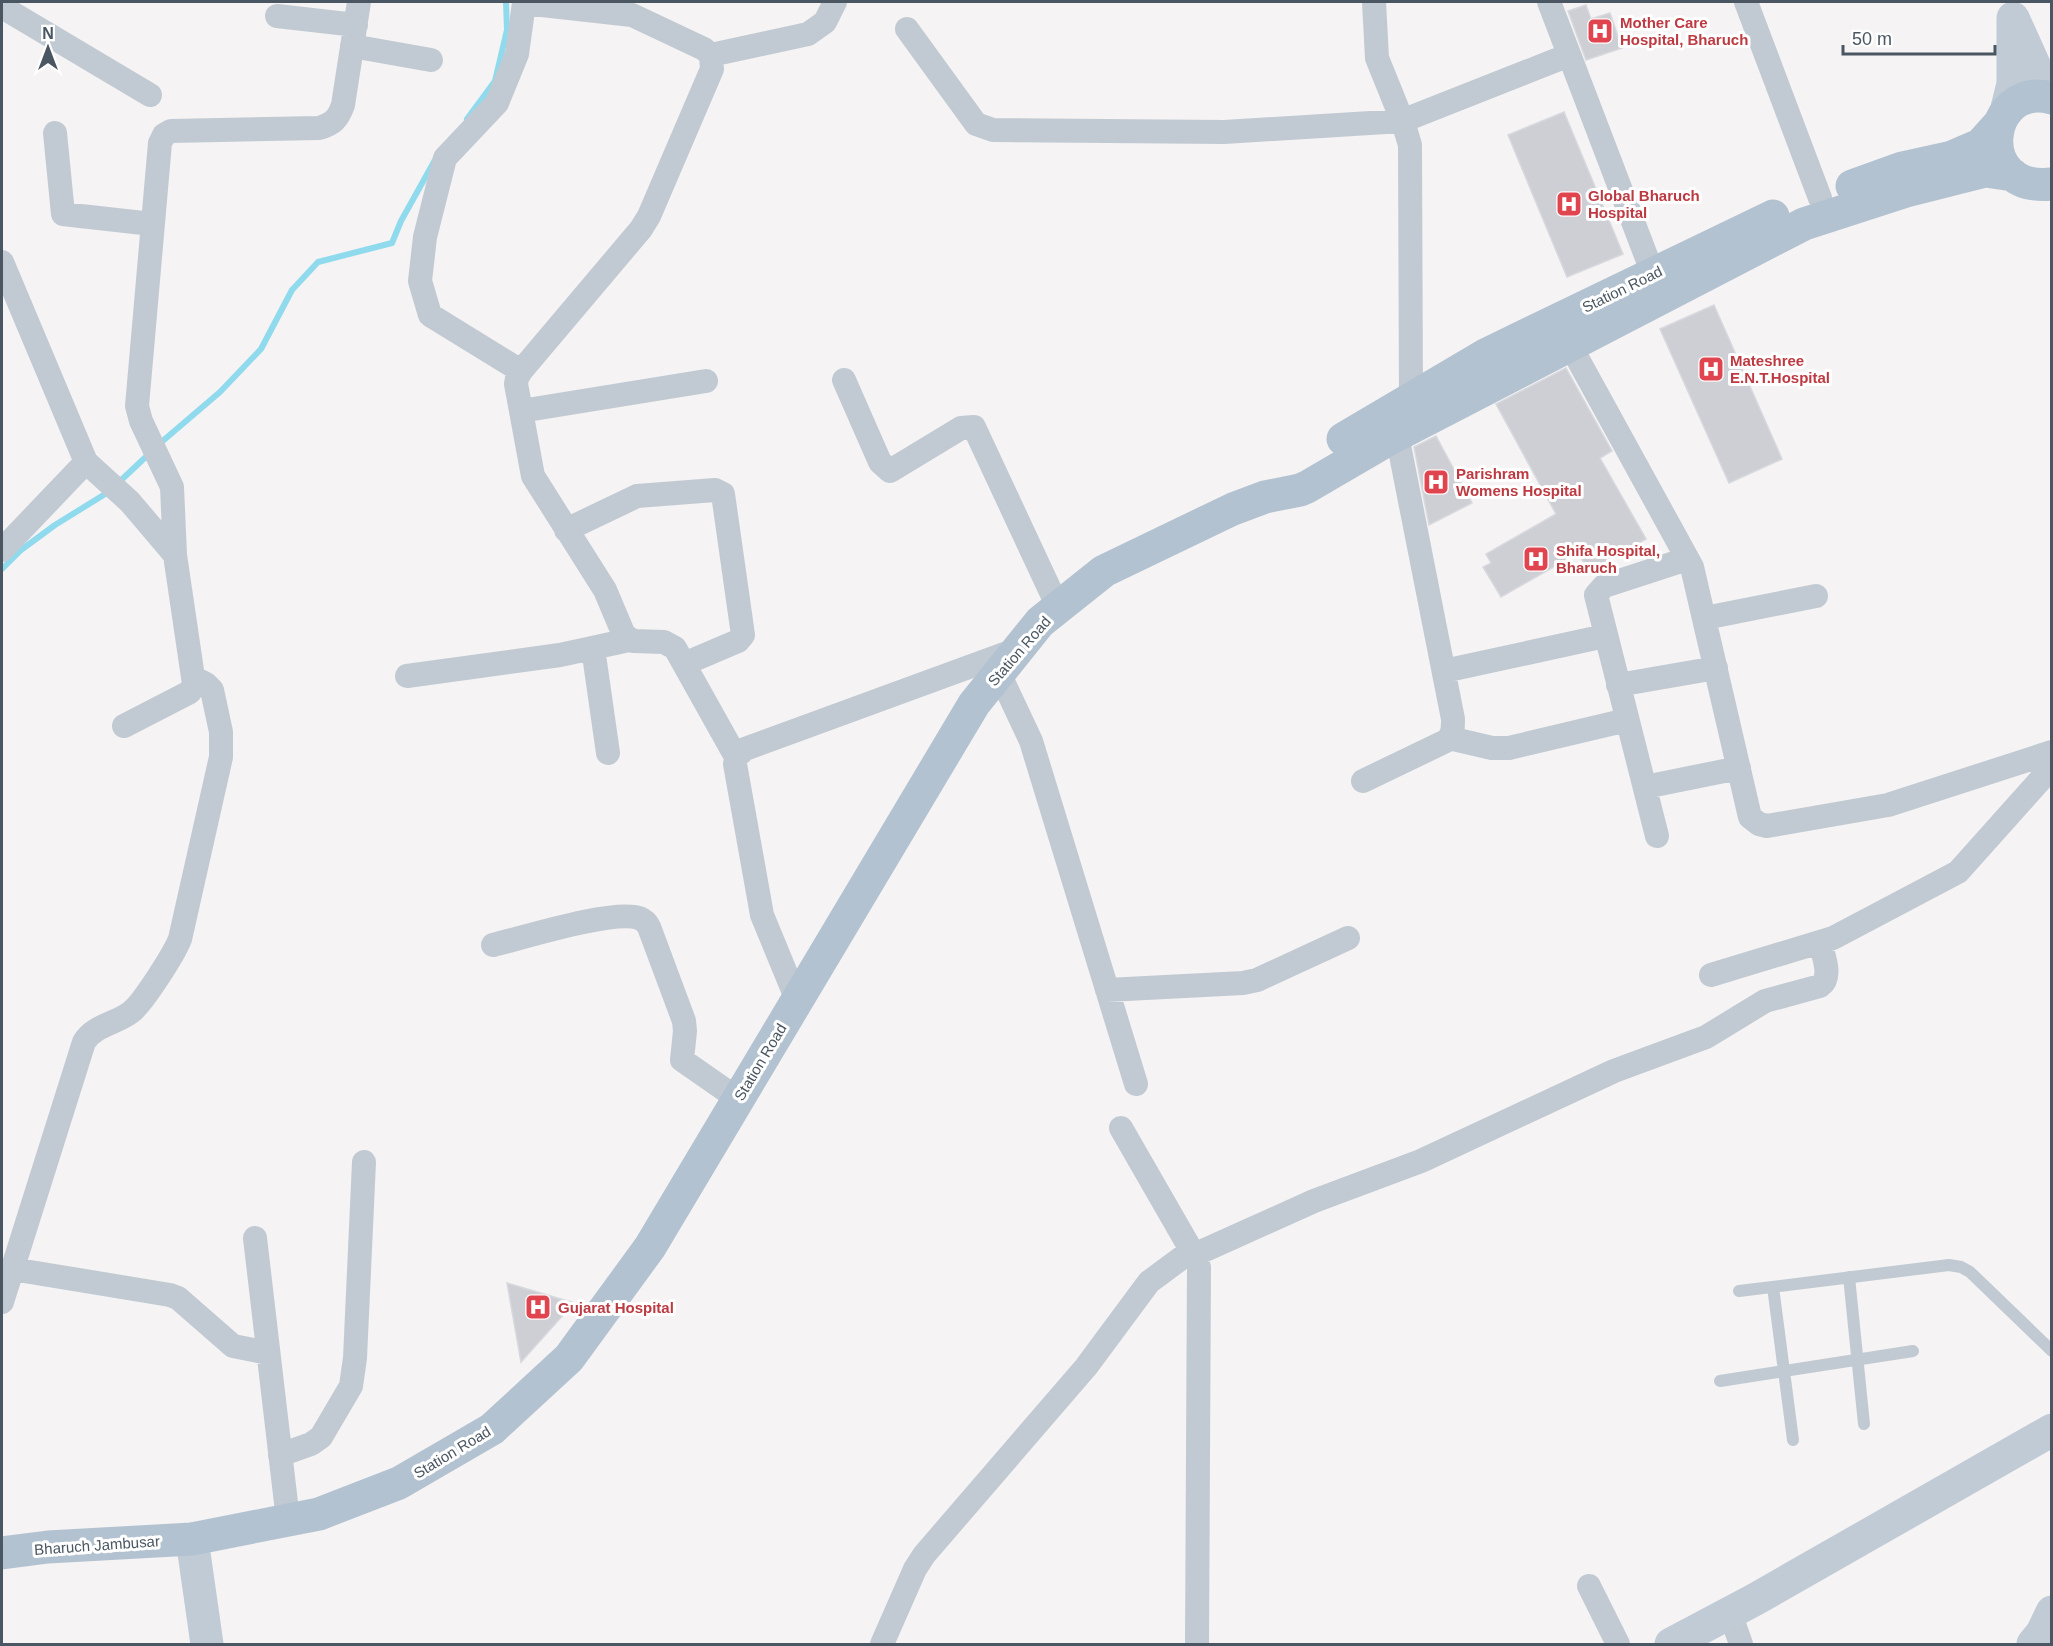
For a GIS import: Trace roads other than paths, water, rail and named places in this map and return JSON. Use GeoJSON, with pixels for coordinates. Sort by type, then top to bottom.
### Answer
{"type":"FeatureCollection","features":[{"type":"Feature","properties":{"kind":"main road","name":"Station Road"},"geometry":{"type":"LineString","coordinates":[[192,1539],[319,1514],[399,1483],[492,1429],[569,1358],[650,1247],[974,704],[1040,622],[1104,571],[1233,509],[1265,497],[1300,490],[1397,435],[1418,410],[1487,354],[1789,209],[1902,168],[1952,157],[1980,145],[2016,103],[2029,97],[2052,98]]}},
{"type":"Feature","properties":{"kind":"main road"},"geometry":{"type":"LineString","coordinates":[[2002,118],[1996,138],[1997,152],[2003,165],[2030,180]]}},
{"type":"Feature","properties":{"kind":"main road","name":"Station Road"},"geometry":{"type":"LineString","coordinates":[[1265,497],[1283,475],[1418,410],[1570,345],[1811,222],[1906,191],[1985,171],[2030,180]]}},
{"type":"Feature","properties":{"kind":"main road","name":"Bharuch Jambusar"},"geometry":{"type":"LineString","coordinates":[[2,1553],[48,1547],[192,1539]]}},
{"type":"Feature","properties":{"kind":"street"},"geometry":{"type":"LineString","coordinates":[[124,726],[190,692],[193,689],[194,678],[175,555],[172,487],[141,421],[137,398],[160,143],[164,135],[171,131],[319,128],[331,125],[339,118],[343,105],[359,2]]}},
{"type":"Feature","properties":{"kind":"street"},"geometry":{"type":"LineString","coordinates":[[711,55],[808,34],[825,22],[836,2]]}},
{"type":"Feature","properties":{"kind":"street"},"geometry":{"type":"LineString","coordinates":[[1374,2],[1377,58],[1410,145],[1418,410]]}},
{"type":"Feature","properties":{"kind":"street"},"geometry":{"type":"LineString","coordinates":[[1549,2],[1653,274]]}},
{"type":"Feature","properties":{"kind":"street"},"geometry":{"type":"LineString","coordinates":[[1746,2],[1820,198]]}},
{"type":"Feature","properties":{"kind":"street"},"geometry":{"type":"LineString","coordinates":[[520,371],[430,315],[420,281],[425,237],[445,158],[497,103],[517,54],[524,3],[630,8],[704,49],[711,55],[712,69],[649,216],[641,229],[520,371],[516,384],[533,476],[605,590],[624,635],[629,640]]}},
{"type":"Feature","properties":{"kind":"street"},"geometry":{"type":"LineString","coordinates":[[2,7],[150,94]]}},
{"type":"Feature","properties":{"kind":"street"},"geometry":{"type":"LineString","coordinates":[[2012,10],[2036,69],[2052,89]]}},
{"type":"Feature","properties":{"kind":"street"},"geometry":{"type":"LineString","coordinates":[[2002,118],[2013,84],[2012,10]]}},
{"type":"Feature","properties":{"kind":"street"},"geometry":{"type":"LineString","coordinates":[[277,16],[432,60]]}},
{"type":"Feature","properties":{"kind":"street"},"geometry":{"type":"LineString","coordinates":[[907,29],[976,124],[993,130],[1224,132],[1402,121],[1569,55]]}},
{"type":"Feature","properties":{"kind":"street"},"geometry":{"type":"LineString","coordinates":[[55,133],[63,214],[152,224]]}},
{"type":"Feature","properties":{"kind":"street"},"geometry":{"type":"LineString","coordinates":[[2030,180],[2052,202]]}},
{"type":"Feature","properties":{"kind":"street"},"geometry":{"type":"LineString","coordinates":[[2,262],[86,462],[130,502],[175,555]]}},
{"type":"Feature","properties":{"kind":"street"},"geometry":{"type":"LineString","coordinates":[[1570,345],[1695,575],[1750,817],[1759,824],[1767,826],[1888,805],[2052,752]]}},
{"type":"Feature","properties":{"kind":"street"},"geometry":{"type":"LineString","coordinates":[[844,380],[880,462],[890,471],[961,428],[974,427],[1058,607]]}},
{"type":"Feature","properties":{"kind":"street"},"geometry":{"type":"LineString","coordinates":[[521,411],[706,381]]}},
{"type":"Feature","properties":{"kind":"street"},"geometry":{"type":"LineString","coordinates":[[1397,435],[1453,719],[1453,728],[1449,738]]}},
{"type":"Feature","properties":{"kind":"street"},"geometry":{"type":"LineString","coordinates":[[2,550],[86,462]]}},
{"type":"Feature","properties":{"kind":"street"},"geometry":{"type":"LineString","coordinates":[[566,530],[637,496],[715,490],[723,494],[743,635],[738,641],[684,663]]}},
{"type":"Feature","properties":{"kind":"street"},"geometry":{"type":"LineString","coordinates":[[1657,836],[1596,599],[1599,590],[1604,586],[1687,559]]}},
{"type":"Feature","properties":{"kind":"street"},"geometry":{"type":"LineString","coordinates":[[1705,618],[1816,596]]}},
{"type":"Feature","properties":{"kind":"street"},"geometry":{"type":"LineString","coordinates":[[1444,671],[1605,636]]}},
{"type":"Feature","properties":{"kind":"street"},"geometry":{"type":"LineString","coordinates":[[407,676],[560,656],[629,640],[669,643],[684,663],[736,757],[735,764],[762,915],[797,1000]]}},
{"type":"Feature","properties":{"kind":"street"},"geometry":{"type":"LineString","coordinates":[[593,648],[608,753]]}},
{"type":"Feature","properties":{"kind":"street"},"geometry":{"type":"LineString","coordinates":[[736,757],[745,749],[1008,661],[1136,1084]]}},
{"type":"Feature","properties":{"kind":"street"},"geometry":{"type":"LineString","coordinates":[[1618,685],[1716,668]]}},
{"type":"Feature","properties":{"kind":"street"},"geometry":{"type":"LineString","coordinates":[[2,1302],[84,1042],[92,1032],[126,1016],[135,1008],[172,956],[180,939],[222,745],[212,690],[194,678]]}},
{"type":"Feature","properties":{"kind":"street"},"geometry":{"type":"LineString","coordinates":[[1363,781],[1449,738],[1492,748],[1509,748],[1627,720]]}},
{"type":"Feature","properties":{"kind":"street"},"geometry":{"type":"LineString","coordinates":[[1711,975],[1833,938],[1958,872],[2052,766]]}},
{"type":"Feature","properties":{"kind":"street"},"geometry":{"type":"LineString","coordinates":[[1645,787],[1739,768]]}},
{"type":"Feature","properties":{"kind":"street"},"geometry":{"type":"LineString","coordinates":[[493,945],[586,921],[630,916],[645,921],[684,1021],[682,1060],[738,1099]]}},
{"type":"Feature","properties":{"kind":"street"},"geometry":{"type":"LineString","coordinates":[[1107,990],[1257,980],[1348,938]]}},
{"type":"Feature","properties":{"kind":"street"},"geometry":{"type":"LineString","coordinates":[[882,1644],[915,1569],[924,1555],[1086,1367],[1149,1282],[1189,1247],[1421,1161],[1614,1071],[1706,1037],[1765,1001],[1820,986],[1827,976],[1820,942]]}},
{"type":"Feature","properties":{"kind":"street"},"geometry":{"type":"LineString","coordinates":[[1121,1128],[1189,1247],[1200,1273],[1197,1644]]}},
{"type":"Feature","properties":{"kind":"street"},"geometry":{"type":"LineString","coordinates":[[280,1455],[317,1441],[346,1398],[351,1386],[355,1358],[364,1162]]}},
{"type":"Feature","properties":{"kind":"street"},"geometry":{"type":"LineString","coordinates":[[255,1238],[288,1520]]}},
{"type":"Feature","properties":{"kind":"street"},"geometry":{"type":"LineString","coordinates":[[12,1269],[170,1294],[178,1298],[233,1346],[268,1353]]}},
{"type":"Feature","properties":{"kind":"street"},"geometry":{"type":"LineString","coordinates":[[1671,1644],[1730,1613],[2052,1430]]}},
{"type":"Feature","properties":{"kind":"street"},"geometry":{"type":"LineString","coordinates":[[192,1539],[207,1644]]}},
{"type":"Feature","properties":{"kind":"street"},"geometry":{"type":"LineString","coordinates":[[1589,1586],[1618,1644]]}},
{"type":"Feature","properties":{"kind":"street"},"geometry":{"type":"LineString","coordinates":[[1730,1613],[1741,1644]]}},
{"type":"Feature","properties":{"kind":"lane"},"geometry":{"type":"LineString","coordinates":[[1739,1291],[1949,1265],[1961,1267],[1970,1272],[2052,1351]]}},
{"type":"Feature","properties":{"kind":"lane"},"geometry":{"type":"LineString","coordinates":[[1849,1277],[1864,1424]]}},
{"type":"Feature","properties":{"kind":"lane"},"geometry":{"type":"LineString","coordinates":[[1773,1287],[1792,1440]]}},
{"type":"Feature","properties":{"kind":"lane"},"geometry":{"type":"LineString","coordinates":[[1720,1381],[1913,1351]]}},
{"type":"Feature","properties":{"kind":"waterway"},"geometry":{"type":"LineString","coordinates":[[467,119],[495,81],[507,30],[506,2]]}},
{"type":"Feature","properties":{"kind":"waterway"},"geometry":{"type":"LineString","coordinates":[[158,445],[220,392],[261,349],[292,290],[318,262],[392,243],[401,221],[435,160]]}},
{"type":"Feature","properties":{"kind":"waterway"},"geometry":{"type":"LineString","coordinates":[[117,484],[151,452]]}},
{"type":"Feature","properties":{"kind":"waterway"},"geometry":{"type":"LineString","coordinates":[[2,569],[21,550],[55,525],[110,491]]}},
{"type":"Feature","properties":{"kind":"place","name":"Mother Care Hospital, Bharuch"},"geometry":{"type":"Point","coordinates":[1600,31]}},
{"type":"Feature","properties":{"kind":"place","name":"Global Bharuch Hospital"},"geometry":{"type":"Point","coordinates":[1569,204]}},
{"type":"Feature","properties":{"kind":"place","name":"Mateshree E.N.T.Hospital"},"geometry":{"type":"Point","coordinates":[1711,369]}},
{"type":"Feature","properties":{"kind":"place","name":"Parishram Womens Hospital"},"geometry":{"type":"Point","coordinates":[1436,482]}},
{"type":"Feature","properties":{"kind":"place","name":"Shifa Hospital, Bharuch"},"geometry":{"type":"Point","coordinates":[1536,559]}},
{"type":"Feature","properties":{"kind":"place","name":"Gujarat Hospital"},"geometry":{"type":"Point","coordinates":[538,1307]}}]}
